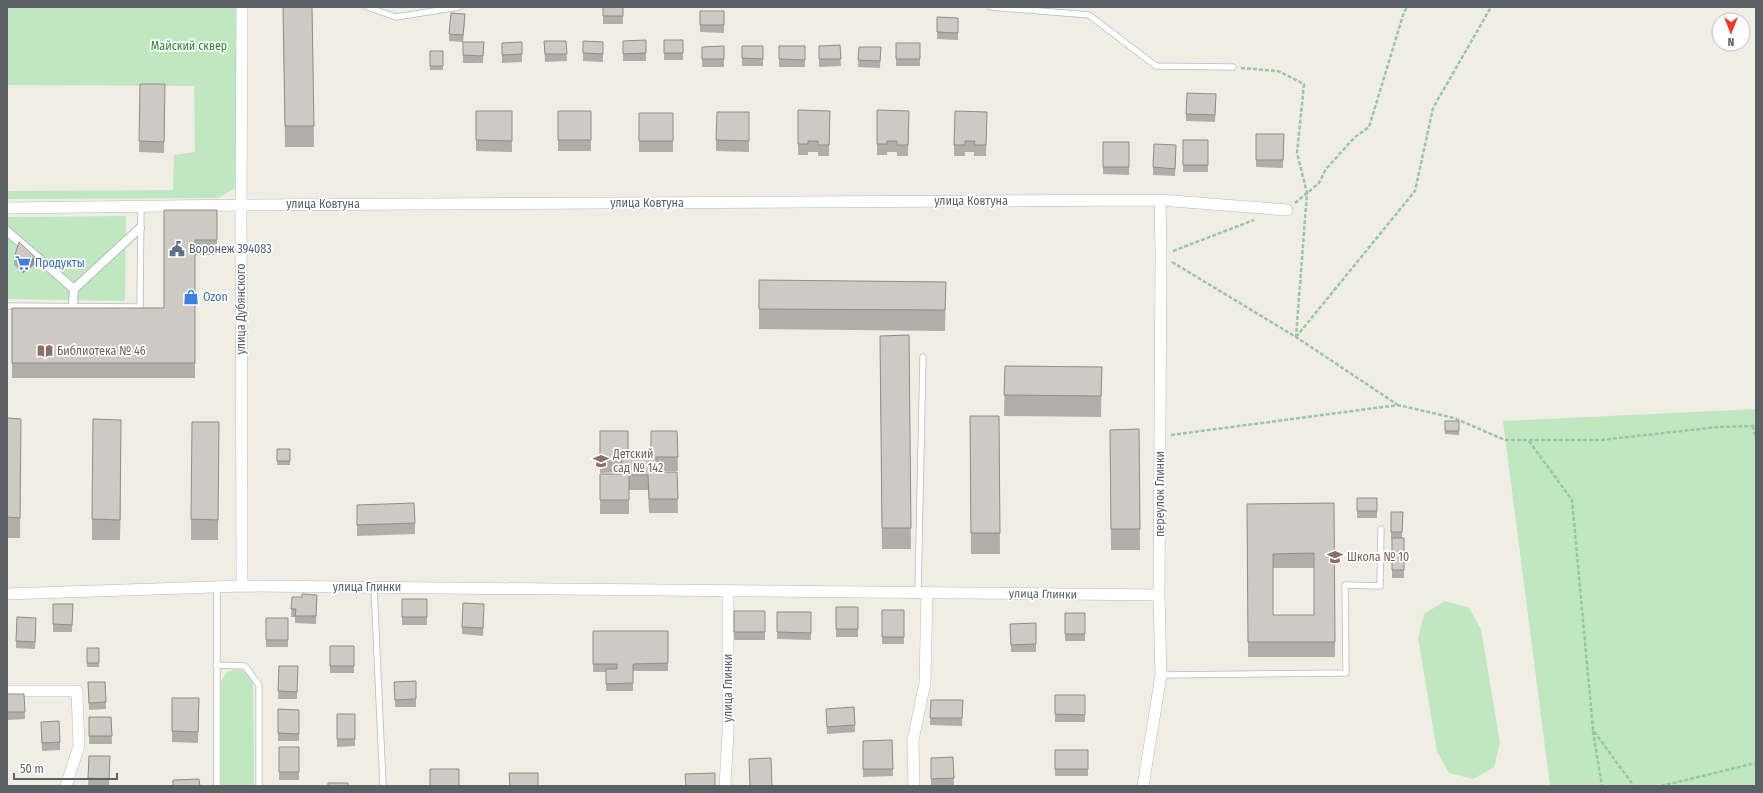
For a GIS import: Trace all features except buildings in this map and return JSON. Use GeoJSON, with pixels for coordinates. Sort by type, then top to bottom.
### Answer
{"type":"FeatureCollection","features":[{"type":"Feature","properties":{"kind":"street","name":"улица Дубянского"},"geometry":{"type":"LineString","coordinates":[[242,7],[240,205],[242,586]]}},
{"type":"Feature","properties":{"kind":"street","name":"улица Ковтуна"},"geometry":{"type":"LineString","coordinates":[[7,208],[240,205],[1160,200],[1287,210]]}},
{"type":"Feature","properties":{"kind":"street","name":"переулок Глинки"},"geometry":{"type":"LineString","coordinates":[[1143,786],[1161,675],[1159,595],[1160,200]]}},
{"type":"Feature","properties":{"kind":"street"},"geometry":{"type":"LineString","coordinates":[[73,306],[74,289],[140,228]]}},
{"type":"Feature","properties":{"kind":"street"},"geometry":{"type":"LineString","coordinates":[[7,231],[74,289]]}},
{"type":"Feature","properties":{"kind":"street","name":"улица Глинки"},"geometry":{"type":"LineString","coordinates":[[7,594],[242,586],[1159,595]]}},
{"type":"Feature","properties":{"kind":"street","name":"улица Глинки"},"geometry":{"type":"LineString","coordinates":[[725,786],[728,733],[728,590]]}},
{"type":"Feature","properties":{"kind":"street"},"geometry":{"type":"LineString","coordinates":[[914,786],[913,740],[925,683],[923,592]]}},
{"type":"Feature","properties":{"kind":"street"},"geometry":{"type":"LineString","coordinates":[[7,691],[77,691],[79,746],[66,786]]}},
{"type":"Feature","properties":{"kind":"lane"},"geometry":{"type":"LineString","coordinates":[[367,7],[396,16],[459,7]]}},
{"type":"Feature","properties":{"kind":"lane"},"geometry":{"type":"LineString","coordinates":[[991,7],[1089,15],[1156,66],[1233,67]]}},
{"type":"Feature","properties":{"kind":"lane"},"geometry":{"type":"LineString","coordinates":[[7,306],[140,307],[141,206]]}},
{"type":"Feature","properties":{"kind":"lane"},"geometry":{"type":"LineString","coordinates":[[923,356],[923,592]]}},
{"type":"Feature","properties":{"kind":"lane"},"geometry":{"type":"LineString","coordinates":[[1161,675],[1346,673],[1345,585],[1380,586],[1381,529]]}},
{"type":"Feature","properties":{"kind":"lane"},"geometry":{"type":"LineString","coordinates":[[216,786],[217,587]]}},
{"type":"Feature","properties":{"kind":"lane"},"geometry":{"type":"LineString","coordinates":[[374,587],[383,786]]}},
{"type":"Feature","properties":{"kind":"lane"},"geometry":{"type":"LineString","coordinates":[[216,665],[245,666],[258,685],[259,786]]}},
{"type":"Feature","properties":{"kind":"path"},"geometry":{"type":"LineString","coordinates":[[1287,210],[1319,183],[1326,169],[1355,137],[1369,127],[1374,118],[1404,12],[1407,7]]}},
{"type":"Feature","properties":{"kind":"path"},"geometry":{"type":"LineString","coordinates":[[1296,337],[1415,191],[1433,108],[1491,7]]}},
{"type":"Feature","properties":{"kind":"path"},"geometry":{"type":"LineString","coordinates":[[1233,67],[1278,71],[1304,84],[1297,153],[1307,193],[1296,337]]}},
{"type":"Feature","properties":{"kind":"path"},"geometry":{"type":"LineString","coordinates":[[1161,256],[1257,219]]}},
{"type":"Feature","properties":{"kind":"path"},"geometry":{"type":"LineString","coordinates":[[1161,256],[1296,337],[1398,405]]}},
{"type":"Feature","properties":{"kind":"path"},"geometry":{"type":"LineString","coordinates":[[1160,436],[1398,405],[1454,418],[1505,440],[1601,440],[1718,427],[1754,426],[1756,439]]}},
{"type":"Feature","properties":{"kind":"path"},"geometry":{"type":"LineString","coordinates":[[1528,440],[1572,500],[1593,730],[1602,786]]}},
{"type":"Feature","properties":{"kind":"path"},"geometry":{"type":"LineString","coordinates":[[1593,730],[1634,786]]}},
{"type":"Feature","properties":{"kind":"path"},"geometry":{"type":"LineString","coordinates":[[1661,786],[1756,763]]}},
{"type":"Feature","properties":{"kind":"green space","name":"Майский сквер"},"geometry":{"type":"Polygon","coordinates":[[[7,7],[237,7],[236,188],[218,198],[7,199],[7,191],[173,190],[174,155],[195,152],[194,86],[7,85],[7,7]]]}},
{"type":"Feature","properties":{"kind":"green space"},"geometry":{"type":"Polygon","coordinates":[[[126,216],[125,301],[7,299],[7,217],[126,216]]]}},
{"type":"Feature","properties":{"kind":"green space"},"geometry":{"type":"Polygon","coordinates":[[[1756,409],[1756,786],[1550,786],[1503,421],[1756,409]]]}},
{"type":"Feature","properties":{"kind":"green space"},"geometry":{"type":"Polygon","coordinates":[[[1445,601],[1469,608],[1481,629],[1500,743],[1494,767],[1473,779],[1449,773],[1437,752],[1418,638],[1424,614],[1445,601]]]}},
{"type":"Feature","properties":{"kind":"green space"},"geometry":{"type":"Polygon","coordinates":[[[237,669],[246,672],[253,683],[254,786],[221,786],[221,682],[227,672],[237,669]]]}},
{"type":"Feature","properties":{"kind":"place","name":"Воронеж 394083"},"geometry":{"type":"Point","coordinates":[177,249]}},
{"type":"Feature","properties":{"kind":"place","name":"Продукты"},"geometry":{"type":"Point","coordinates":[23,263]}},
{"type":"Feature","properties":{"kind":"place","name":"Ozon"},"geometry":{"type":"Point","coordinates":[191,297]}},
{"type":"Feature","properties":{"kind":"place","name":"Библиотека № 46"},"geometry":{"type":"Point","coordinates":[45,351]}},
{"type":"Feature","properties":{"kind":"place","name":"Детский сад № 142"},"geometry":{"type":"Point","coordinates":[601,461]}},
{"type":"Feature","properties":{"kind":"place","name":"Школа № 10"},"geometry":{"type":"Point","coordinates":[1335,557]}}]}
